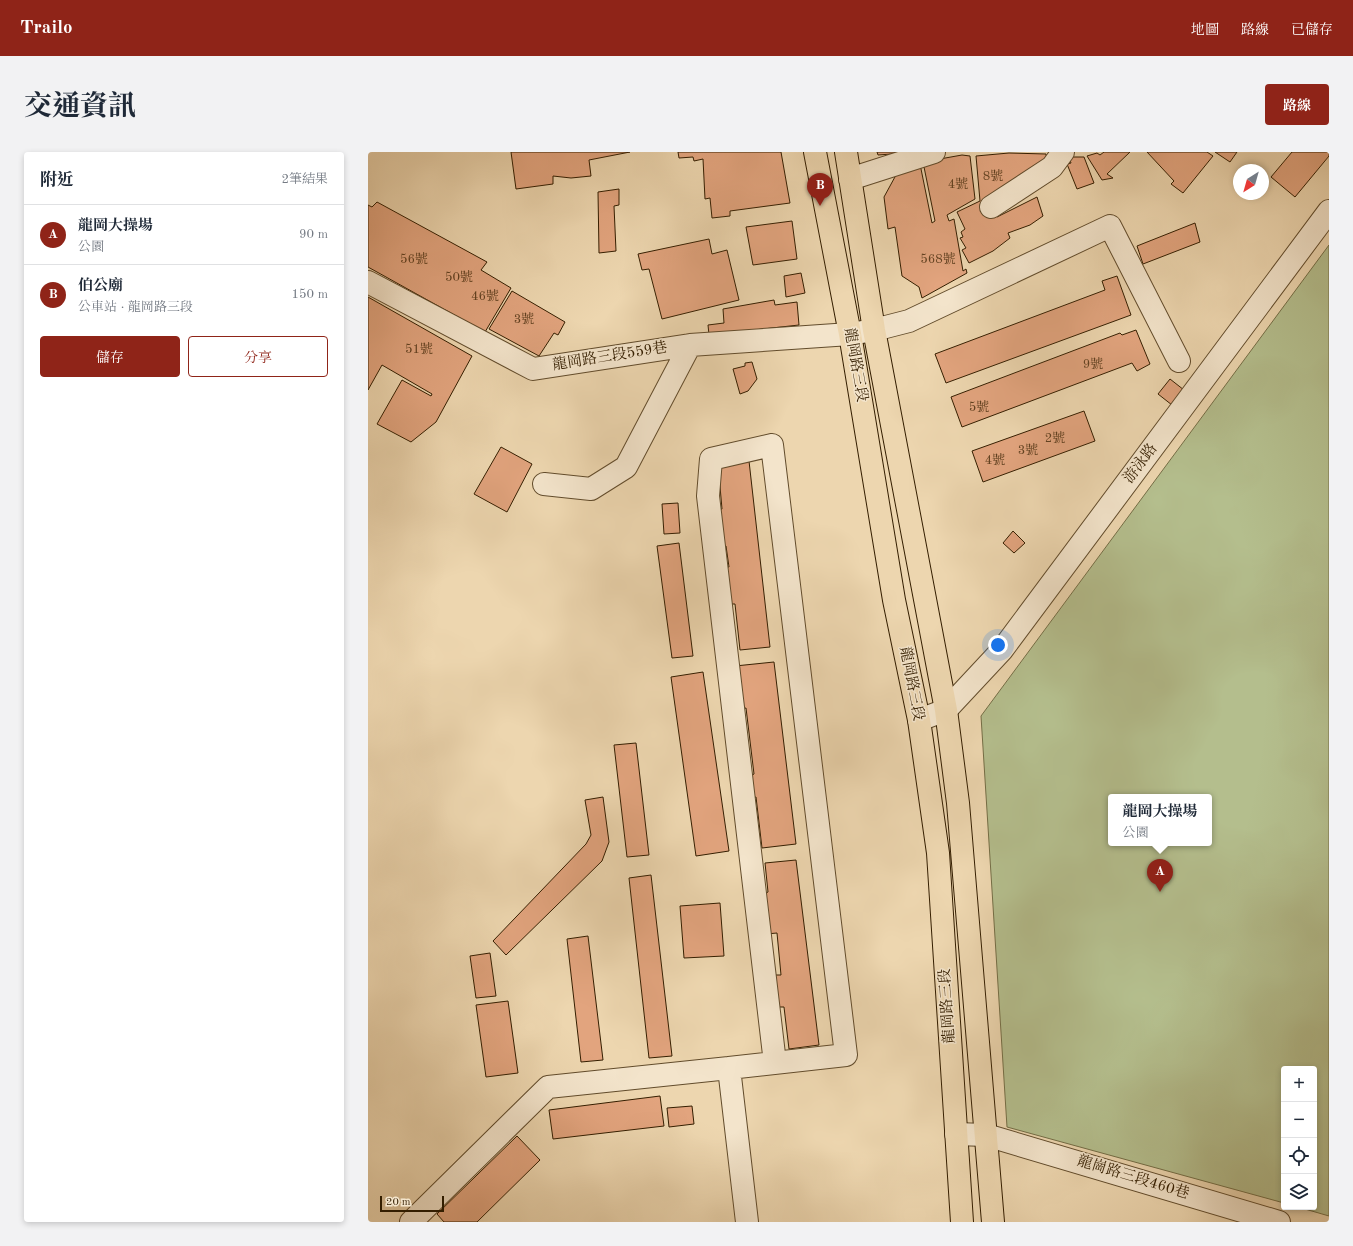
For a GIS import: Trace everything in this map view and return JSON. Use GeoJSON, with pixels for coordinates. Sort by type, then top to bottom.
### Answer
{"type":"FeatureCollection","features":[{"type":"Feature","properties":{"kind":"main road","name":"龍岡路三段"},"geometry":{"type":"LineString","coordinates":[[815,152],[850,334],[894,600],[919,720],[938,853],[962,1222]]}},
{"type":"Feature","properties":{"kind":"main road","name":"龍岡路三段"},"geometry":{"type":"LineString","coordinates":[[846,152],[874,330],[946,710],[958,804],[993,1222]]}},
{"type":"Feature","properties":{"kind":"street"},"geometry":{"type":"LineString","coordinates":[[850,179],[934,152]]}},
{"type":"Feature","properties":{"kind":"street"},"geometry":{"type":"LineString","coordinates":[[991,207],[1052,167],[1063,152]]}},
{"type":"Feature","properties":{"kind":"street","name":"游泳路"},"geometry":{"type":"LineString","coordinates":[[946,710],[1002,650],[1329,211]]}},
{"type":"Feature","properties":{"kind":"street","name":"龍岡路三段559巷"},"geometry":{"type":"LineString","coordinates":[[368,282],[533,369],[690,345],[850,334],[874,330],[909,321],[1110,226],[1179,361]]}},
{"type":"Feature","properties":{"kind":"street"},"geometry":{"type":"LineString","coordinates":[[544,484],[591,490],[626,467],[690,345]]}},
{"type":"Feature","properties":{"kind":"street"},"geometry":{"type":"LineString","coordinates":[[411,1222],[548,1087],[729,1068],[775,1063],[846,1055],[772,445],[711,459],[708,496],[775,1063]]}},
{"type":"Feature","properties":{"kind":"street"},"geometry":{"type":"LineString","coordinates":[[919,720],[946,710]]}},
{"type":"Feature","properties":{"kind":"street"},"geometry":{"type":"LineString","coordinates":[[729,1068],[748,1222]]}},
{"type":"Feature","properties":{"kind":"street","name":"龍崗路三段460巷"},"geometry":{"type":"LineString","coordinates":[[956,1134],[986,1135],[1279,1222]]}},
{"type":"Feature","properties":{"kind":"green space"},"geometry":{"type":"Polygon","coordinates":[[[1329,245],[1329,1216],[1308,1210],[1317,1210],[1317,1066],[1281,1066],[1281,1202],[1007,1127],[981,716],[1329,245]]]}},
{"type":"Feature","properties":{"kind":"building"},"geometry":{"type":"Polygon","coordinates":[[[511,152],[630,152],[589,160],[591,176],[571,178],[553,176],[553,184],[516,189],[511,152]]]}},
{"type":"Feature","properties":{"kind":"building"},"geometry":{"type":"Polygon","coordinates":[[[678,152],[781,152],[790,203],[730,211],[730,216],[712,218],[710,198],[705,199],[703,159],[694,161],[693,157],[679,158],[678,152]]]}},
{"type":"Feature","properties":{"kind":"building"},"geometry":{"type":"Polygon","coordinates":[[[877,152],[919,152],[878,155],[877,152]]]}},
{"type":"Feature","properties":{"kind":"building"},"geometry":{"type":"Polygon","coordinates":[[[1104,152],[1130,152],[1107,174],[1113,178],[1102,180],[1087,156],[1097,153],[1100,155],[1104,152]]]}},
{"type":"Feature","properties":{"kind":"building"},"geometry":{"type":"Polygon","coordinates":[[[1147,152],[1207,152],[1213,156],[1183,193],[1171,184],[1174,181],[1147,152]]]}},
{"type":"Feature","properties":{"kind":"building"},"geometry":{"type":"Polygon","coordinates":[[[1215,152],[1237,152],[1230,162],[1215,152]]]}},
{"type":"Feature","properties":{"kind":"building"},"geometry":{"type":"Polygon","coordinates":[[[1292,152],[1329,152],[1329,156],[1295,197],[1271,177],[1292,152]]]}},
{"type":"Feature","properties":{"kind":"building"},"geometry":{"type":"Polygon","coordinates":[[[1009,153],[1046,154],[1048,169],[989,202],[997,217],[1037,197],[1043,216],[1030,225],[1008,233],[1010,238],[993,251],[969,263],[962,250],[966,248],[960,238],[963,237],[961,232],[965,229],[957,212],[980,201],[976,156],[1009,153]]]}},
{"type":"Feature","properties":{"kind":"building"},"geometry":{"type":"Polygon","coordinates":[[[962,155],[970,156],[975,199],[947,215],[949,221],[954,219],[963,271],[966,269],[967,273],[922,298],[919,287],[902,276],[895,227],[888,229],[884,197],[896,175],[920,164],[932,223],[935,221],[923,162],[962,155]]]}},
{"type":"Feature","properties":{"kind":"building"},"geometry":{"type":"Polygon","coordinates":[[[1069,157],[1084,157],[1094,183],[1077,189],[1067,164],[1071,163],[1069,157]]]}},
{"type":"Feature","properties":{"kind":"building"},"geometry":{"type":"Polygon","coordinates":[[[619,189],[619,205],[614,206],[616,251],[599,253],[598,192],[619,189]]]}},
{"type":"Feature","properties":{"kind":"building"},"geometry":{"type":"Polygon","coordinates":[[[377,202],[487,262],[481,270],[511,288],[485,332],[368,267],[368,205],[372,207],[377,202]]]}},
{"type":"Feature","properties":{"kind":"building"},"geometry":{"type":"Polygon","coordinates":[[[792,221],[797,259],[753,265],[746,227],[792,221]]]}},
{"type":"Feature","properties":{"kind":"building"},"geometry":{"type":"Polygon","coordinates":[[[1195,223],[1200,242],[1143,264],[1137,246],[1195,223]]]}},
{"type":"Feature","properties":{"kind":"building"},"geometry":{"type":"Polygon","coordinates":[[[709,239],[712,254],[727,250],[739,300],[662,319],[649,269],[642,270],[638,254],[709,239]]]}},
{"type":"Feature","properties":{"kind":"building"},"geometry":{"type":"Polygon","coordinates":[[[801,273],[805,293],[786,297],[784,276],[801,273]]]}},
{"type":"Feature","properties":{"kind":"building"},"geometry":{"type":"Polygon","coordinates":[[[1117,276],[1131,315],[946,383],[935,354],[1105,290],[1102,281],[1117,276]]]}},
{"type":"Feature","properties":{"kind":"building"},"geometry":{"type":"Polygon","coordinates":[[[512,291],[565,322],[558,335],[554,333],[539,356],[489,329],[512,291]]]}},
{"type":"Feature","properties":{"kind":"building"},"geometry":{"type":"Polygon","coordinates":[[[368,297],[472,356],[436,422],[411,442],[377,424],[402,380],[431,396],[432,394],[382,365],[368,390],[368,297]]]}},
{"type":"Feature","properties":{"kind":"building"},"geometry":{"type":"Polygon","coordinates":[[[774,300],[775,305],[797,302],[799,325],[709,335],[708,325],[724,323],[723,309],[774,300]]]}},
{"type":"Feature","properties":{"kind":"building"},"geometry":{"type":"Polygon","coordinates":[[[1136,330],[1150,364],[1137,371],[1132,363],[962,427],[951,397],[1120,333],[1122,335],[1136,330]]]}},
{"type":"Feature","properties":{"kind":"building"},"geometry":{"type":"Polygon","coordinates":[[[752,362],[757,379],[748,391],[740,394],[733,369],[745,366],[745,363],[752,362]]]}},
{"type":"Feature","properties":{"kind":"building"},"geometry":{"type":"Polygon","coordinates":[[[1170,379],[1184,390],[1172,405],[1158,394],[1170,379]]]}},
{"type":"Feature","properties":{"kind":"building"},"geometry":{"type":"Polygon","coordinates":[[[1084,411],[1095,441],[983,482],[972,451],[1084,411]]]}},
{"type":"Feature","properties":{"kind":"building"},"geometry":{"type":"Polygon","coordinates":[[[501,447],[532,464],[507,512],[474,494],[501,447]]]}},
{"type":"Feature","properties":{"kind":"building"},"geometry":{"type":"Polygon","coordinates":[[[749,461],[770,647],[740,650],[735,604],[726,604],[723,567],[729,567],[726,546],[719,547],[716,510],[722,509],[718,464],[749,461]]]}},
{"type":"Feature","properties":{"kind":"building"},"geometry":{"type":"Polygon","coordinates":[[[678,503],[680,533],[664,534],[662,504],[678,503]]]}},
{"type":"Feature","properties":{"kind":"building"},"geometry":{"type":"Polygon","coordinates":[[[1013,531],[1025,543],[1014,553],[1003,543],[1013,531]]]}},
{"type":"Feature","properties":{"kind":"building"},"geometry":{"type":"Polygon","coordinates":[[[679,543],[693,656],[672,658],[657,546],[679,543]]]}},
{"type":"Feature","properties":{"kind":"building"},"geometry":{"type":"Polygon","coordinates":[[[774,662],[796,844],[762,848],[756,797],[749,798],[747,778],[754,774],[746,708],[741,709],[735,666],[774,662]]]}},
{"type":"Feature","properties":{"kind":"building"},"geometry":{"type":"Polygon","coordinates":[[[703,672],[729,851],[696,856],[671,677],[703,672]]]}},
{"type":"Feature","properties":{"kind":"building"},"geometry":{"type":"Polygon","coordinates":[[[636,743],[649,855],[627,857],[614,745],[636,743]]]}},
{"type":"Feature","properties":{"kind":"building"},"geometry":{"type":"Polygon","coordinates":[[[603,797],[609,842],[602,861],[506,955],[493,941],[586,844],[591,835],[585,800],[603,797]]]}},
{"type":"Feature","properties":{"kind":"building"},"geometry":{"type":"Polygon","coordinates":[[[796,860],[819,1045],[789,1049],[784,1007],[778,1007],[775,975],[781,975],[777,933],[766,934],[762,895],[768,892],[765,863],[796,860]]]}},
{"type":"Feature","properties":{"kind":"building"},"geometry":{"type":"Polygon","coordinates":[[[651,875],[672,1056],[649,1058],[629,878],[651,875]]]}},
{"type":"Feature","properties":{"kind":"building"},"geometry":{"type":"Polygon","coordinates":[[[720,903],[724,956],[684,958],[680,906],[720,903]]]}},
{"type":"Feature","properties":{"kind":"building"},"geometry":{"type":"Polygon","coordinates":[[[588,936],[603,1060],[581,1062],[567,939],[588,936]]]}},
{"type":"Feature","properties":{"kind":"building"},"geometry":{"type":"Polygon","coordinates":[[[490,953],[496,996],[476,998],[470,956],[490,953]]]}},
{"type":"Feature","properties":{"kind":"building"},"geometry":{"type":"Polygon","coordinates":[[[508,1001],[518,1073],[486,1077],[476,1005],[508,1001]]]}},
{"type":"Feature","properties":{"kind":"building"},"geometry":{"type":"Polygon","coordinates":[[[660,1096],[664,1126],[553,1139],[549,1110],[660,1096]]]}},
{"type":"Feature","properties":{"kind":"building"},"geometry":{"type":"Polygon","coordinates":[[[692,1106],[694,1124],[669,1127],[667,1108],[692,1106]]]}},
{"type":"Feature","properties":{"kind":"building"},"geometry":{"type":"Polygon","coordinates":[[[517,1136],[540,1160],[477,1222],[444,1222],[437,1214],[517,1136]]]}},
{"type":"Feature","properties":{"kind":"place","name":"伯公廟"},"geometry":{"type":"Point","coordinates":[820,206]}},
{"type":"Feature","properties":{"kind":"place","name":"龍岡大操場"},"geometry":{"type":"Point","coordinates":[1160,892]}}]}
